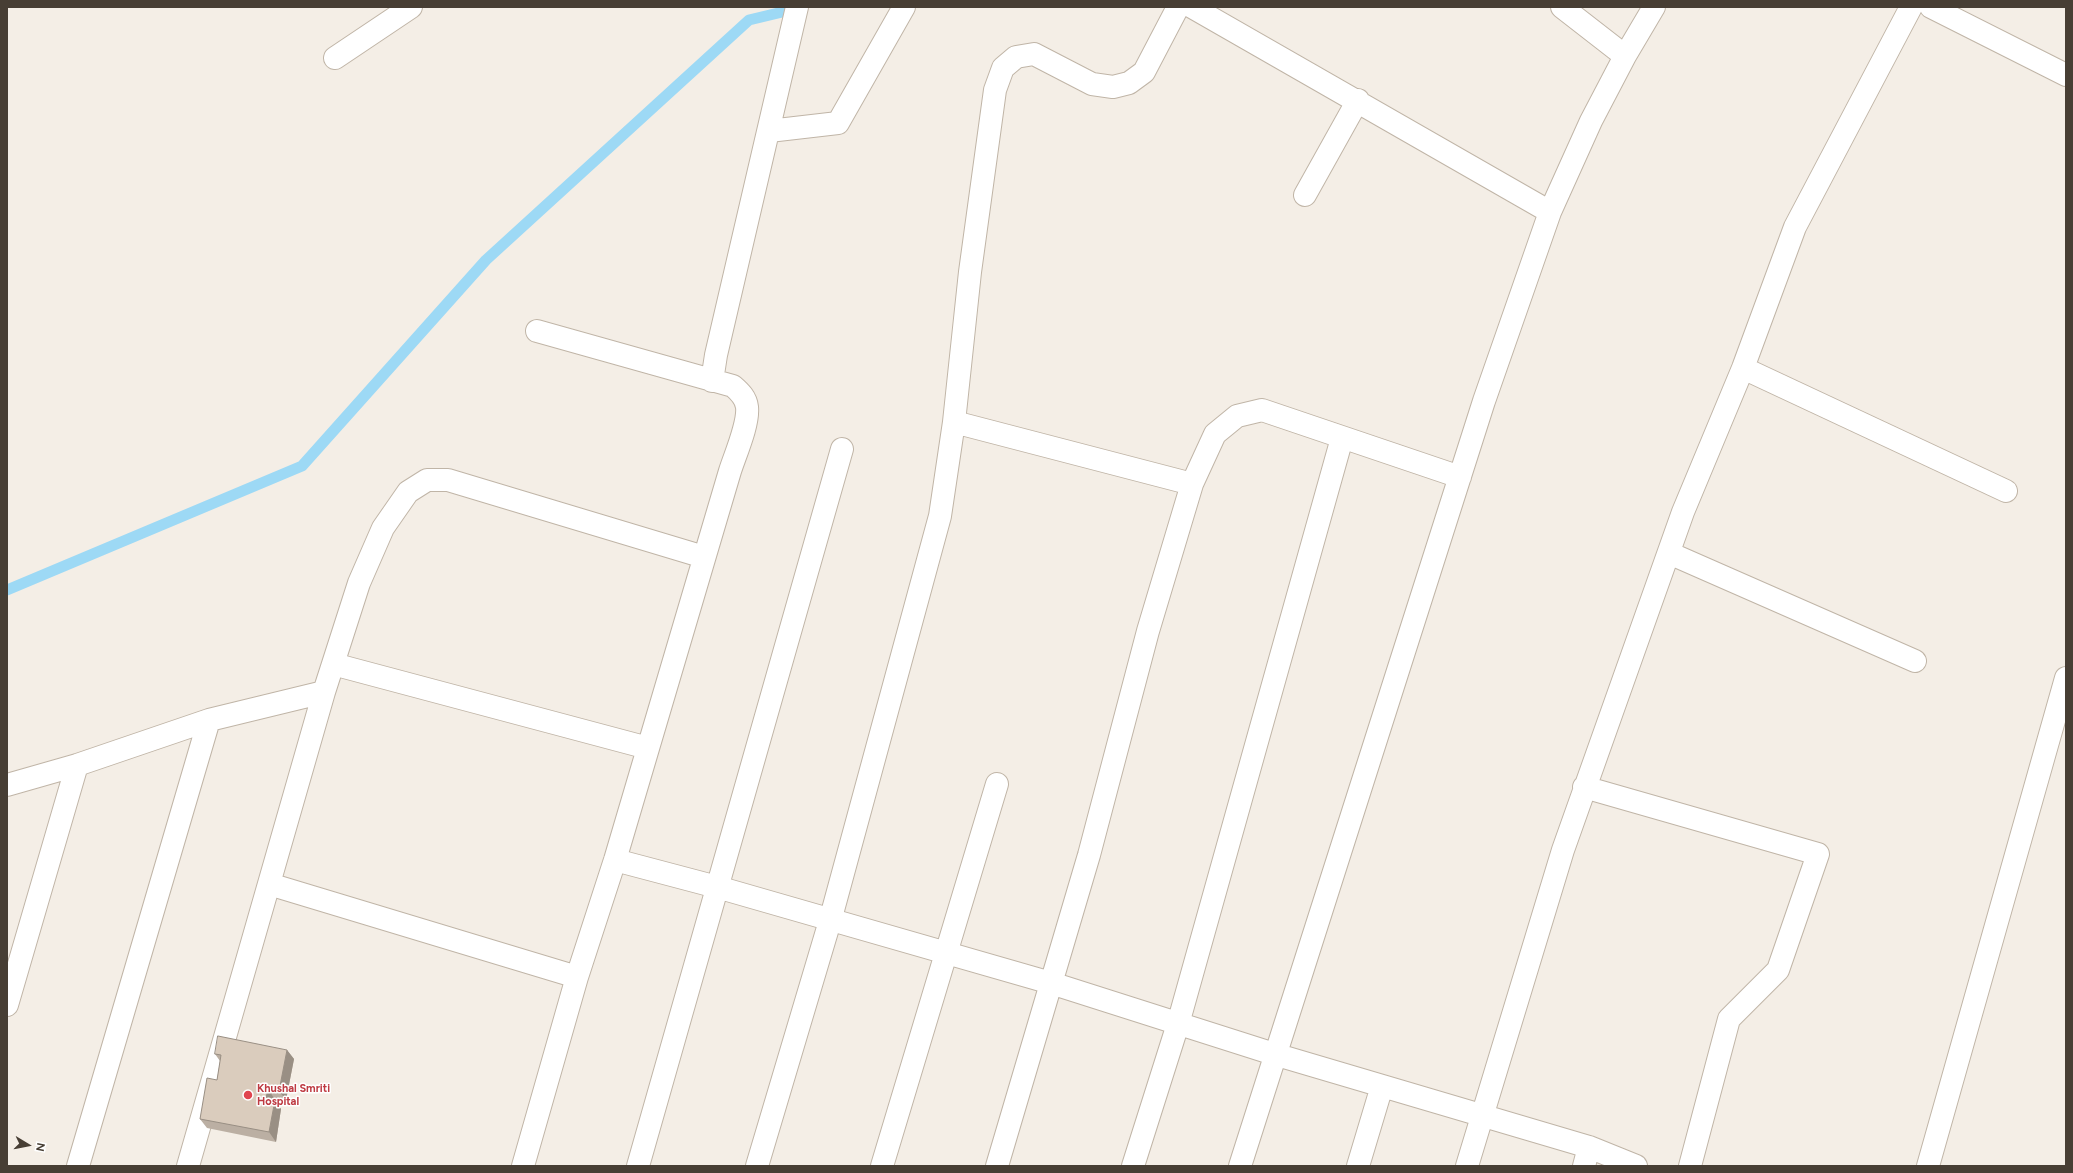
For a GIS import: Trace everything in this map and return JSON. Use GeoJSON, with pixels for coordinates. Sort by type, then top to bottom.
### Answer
{"type":"FeatureCollection","features":[{"type":"Feature","properties":{"kind":"street"},"geometry":{"type":"LineString","coordinates":[[336,58],[411,7]]}},
{"type":"Feature","properties":{"kind":"street"},"geometry":{"type":"LineString","coordinates":[[712,381],[716,356],[797,7]]}},
{"type":"Feature","properties":{"kind":"street"},"geometry":{"type":"LineString","coordinates":[[769,131],[838,123],[904,7]]}},
{"type":"Feature","properties":{"kind":"street"},"geometry":{"type":"LineString","coordinates":[[757,1166],[830,921],[940,516],[954,422],[970,272],[995,90],[1003,68],[1016,57],[1034,54],[1092,84],[1113,87],[1129,83],[1144,72],[1178,7]]}},
{"type":"Feature","properties":{"kind":"street"},"geometry":{"type":"LineString","coordinates":[[1192,7],[1358,100],[1550,212]]}},
{"type":"Feature","properties":{"kind":"street"},"geometry":{"type":"LineString","coordinates":[[1562,7],[1625,56]]}},
{"type":"Feature","properties":{"kind":"street"},"geometry":{"type":"LineString","coordinates":[[1240,1166],[1274,1054],[1484,400],[1550,212],[1592,121],[1625,56],[1654,7]]}},
{"type":"Feature","properties":{"kind":"street"},"geometry":{"type":"LineString","coordinates":[[1467,1166],[1563,850],[1584,787],[1683,512],[1742,368],[1795,228],[1911,7]]}},
{"type":"Feature","properties":{"kind":"street"},"geometry":{"type":"LineString","coordinates":[[1932,7],[2066,75]]}},
{"type":"Feature","properties":{"kind":"street"},"geometry":{"type":"LineString","coordinates":[[1305,195],[1358,100]]}},
{"type":"Feature","properties":{"kind":"street"},"geometry":{"type":"LineString","coordinates":[[522,1166],[577,977],[615,860],[745,423],[747,407],[742,394],[733,386],[537,332]]}},
{"type":"Feature","properties":{"kind":"street"},"geometry":{"type":"LineString","coordinates":[[1742,368],[2006,492]]}},
{"type":"Feature","properties":{"kind":"street"},"geometry":{"type":"LineString","coordinates":[[997,1166],[1089,855],[1148,631],[1192,484],[1215,434],[1237,416],[1262,410],[1460,477]]}},
{"type":"Feature","properties":{"kind":"street"},"geometry":{"type":"LineString","coordinates":[[954,422],[1192,484]]}},
{"type":"Feature","properties":{"kind":"street"},"geometry":{"type":"LineString","coordinates":[[1133,1166],[1178,1024],[1342,438]]}},
{"type":"Feature","properties":{"kind":"street"},"geometry":{"type":"LineString","coordinates":[[638,1166],[842,449]]}},
{"type":"Feature","properties":{"kind":"street"},"geometry":{"type":"LineString","coordinates":[[188,1166],[324,692],[359,583],[383,528],[408,492],[427,480],[448,480],[704,557]]}},
{"type":"Feature","properties":{"kind":"street"},"geometry":{"type":"LineString","coordinates":[[1669,553],[1915,661]]}},
{"type":"Feature","properties":{"kind":"street"},"geometry":{"type":"LineString","coordinates":[[333,664],[648,748]]}},
{"type":"Feature","properties":{"kind":"street"},"geometry":{"type":"LineString","coordinates":[[1928,1166],[2066,678]]}},
{"type":"Feature","properties":{"kind":"street"},"geometry":{"type":"LineString","coordinates":[[7,785],[77,765],[209,720],[324,692]]}},
{"type":"Feature","properties":{"kind":"street"},"geometry":{"type":"LineString","coordinates":[[78,1166],[209,720]]}},
{"type":"Feature","properties":{"kind":"street"},"geometry":{"type":"LineString","coordinates":[[7,1005],[77,765]]}},
{"type":"Feature","properties":{"kind":"street"},"geometry":{"type":"LineString","coordinates":[[882,1166],[997,784]]}},
{"type":"Feature","properties":{"kind":"street"},"geometry":{"type":"LineString","coordinates":[[1584,787],[1818,854],[1778,970],[1729,1019],[1690,1166]]}},
{"type":"Feature","properties":{"kind":"street"},"geometry":{"type":"LineString","coordinates":[[615,860],[717,887],[830,921],[1051,983],[1274,1054],[1482,1116],[1587,1157],[1636,1166]]}},
{"type":"Feature","properties":{"kind":"street"},"geometry":{"type":"LineString","coordinates":[[269,884],[577,977]]}},
{"type":"Feature","properties":{"kind":"street"},"geometry":{"type":"LineString","coordinates":[[1358,1166],[1382,1086]]}},
{"type":"Feature","properties":{"kind":"building"},"geometry":{"type":"Polygon","coordinates":[[[218,1036],[287,1050],[279,1091],[268,1089],[266,1098],[275,1100],[269,1132],[200,1119],[207,1078],[217,1080],[221,1055],[215,1054],[218,1036]]]}},
{"type":"Feature","properties":{"kind":"waterway"},"geometry":{"type":"LineString","coordinates":[[7,590],[302,466],[486,260],[749,20],[799,8]]}},
{"type":"Feature","properties":{"kind":"place","name":"Khushal Smriti Hospital"},"geometry":{"type":"Point","coordinates":[248,1095]}}]}
